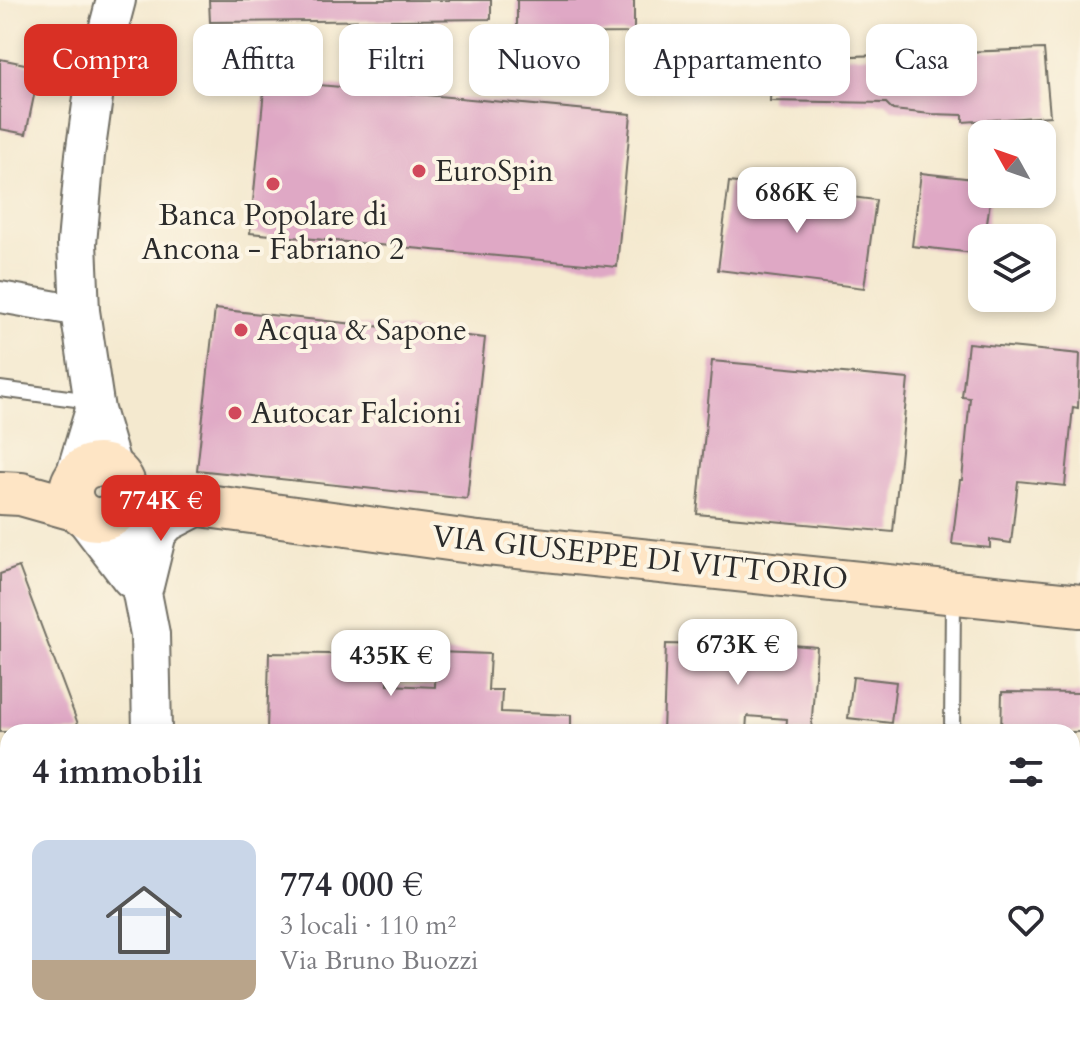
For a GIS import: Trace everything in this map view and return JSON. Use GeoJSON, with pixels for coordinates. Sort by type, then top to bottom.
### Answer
{"type":"FeatureCollection","features":[{"type":"Feature","properties":{"kind":"main road"},"geometry":{"type":"LineString","coordinates":[[10,493],[98,493]]}},
{"type":"Feature","properties":{"kind":"main road","name":"VIA GIUSEPPE DI VITTORIO"},"geometry":{"type":"LineString","coordinates":[[98,493],[478,543],[1080,606]]}},
{"type":"Feature","properties":{"kind":"street"},"geometry":{"type":"LineString","coordinates":[[116,0],[96,76],[85,155],[77,243],[80,311],[94,406],[98,493],[142,593],[150,634],[152,724]]}},
{"type":"Feature","properties":{"kind":"street"},"geometry":{"type":"LineString","coordinates":[[0,297],[80,311]]}},
{"type":"Feature","properties":{"kind":"street"},"geometry":{"type":"LineString","coordinates":[[142,593],[157,533],[167,522],[200,505]]}},
{"type":"Feature","properties":{"kind":"lane"},"geometry":{"type":"LineString","coordinates":[[0,389],[94,406]]}},
{"type":"Feature","properties":{"kind":"lane"},"geometry":{"type":"LineString","coordinates":[[952,724],[953,591]]}},
{"type":"Feature","properties":{"kind":"building"},"geometry":{"type":"Polygon","coordinates":[[[209,0],[491,0],[491,19],[210,22],[209,0]]]}},
{"type":"Feature","properties":{"kind":"building"},"geometry":{"type":"Polygon","coordinates":[[[517,0],[634,0],[634,24],[625,24],[625,33],[609,33],[609,24],[517,24],[517,0]]]}},
{"type":"Feature","properties":{"kind":"building"},"geometry":{"type":"Polygon","coordinates":[[[1044,49],[1050,116],[963,122],[963,115],[893,110],[886,103],[770,101],[770,96],[850,96],[850,56],[866,56],[866,96],[977,96],[977,51],[1044,49]]]}},
{"type":"Feature","properties":{"kind":"building"},"geometry":{"type":"Polygon","coordinates":[[[0,59],[24,64],[24,96],[34,96],[26,134],[0,129],[0,59]]]}},
{"type":"Feature","properties":{"kind":"building","name":"EuroSpin"},"geometry":{"type":"Polygon","coordinates":[[[323,85],[339,87],[339,96],[437,96],[631,114],[617,267],[250,233],[263,96],[323,96],[323,85]]]}},
{"type":"Feature","properties":{"kind":"building"},"geometry":{"type":"Polygon","coordinates":[[[921,173],[968,178],[968,208],[989,208],[987,224],[968,224],[968,252],[912,246],[921,173]]]}},
{"type":"Feature","properties":{"kind":"building"},"geometry":{"type":"Polygon","coordinates":[[[729,182],[876,200],[864,288],[718,270],[729,182]]]}},
{"type":"Feature","properties":{"kind":"building"},"geometry":{"type":"Polygon","coordinates":[[[215,309],[485,338],[467,499],[197,470],[215,309]]]}},
{"type":"Feature","properties":{"kind":"building"},"geometry":{"type":"Polygon","coordinates":[[[968,343],[1080,354],[1078,408],[1073,407],[1065,486],[1018,481],[1011,543],[990,540],[990,548],[952,544],[970,398],[962,397],[968,343]]]}},
{"type":"Feature","properties":{"kind":"building"},"geometry":{"type":"Polygon","coordinates":[[[712,361],[908,379],[893,532],[697,514],[712,361]]]}},
{"type":"Feature","properties":{"kind":"building"},"geometry":{"type":"Polygon","coordinates":[[[19,567],[78,724],[0,724],[0,574],[19,567]]]}},
{"type":"Feature","properties":{"kind":"building"},"geometry":{"type":"Polygon","coordinates":[[[666,644],[817,647],[812,724],[787,724],[787,719],[747,716],[746,724],[663,724],[666,644]]]}},
{"type":"Feature","properties":{"kind":"building"},"geometry":{"type":"Polygon","coordinates":[[[436,652],[490,654],[488,690],[502,690],[501,712],[571,715],[571,724],[267,724],[269,653],[389,655],[388,685],[435,687],[436,652]]]}},
{"type":"Feature","properties":{"kind":"building"},"geometry":{"type":"Polygon","coordinates":[[[853,677],[896,682],[891,723],[848,718],[853,677]]]}},
{"type":"Feature","properties":{"kind":"building"},"geometry":{"type":"Polygon","coordinates":[[[1002,692],[1080,693],[1080,724],[1001,724],[1002,692]]]}},
{"type":"Feature","properties":{"kind":"place","name":"EuroSpin"},"geometry":{"type":"Point","coordinates":[419,171]}},
{"type":"Feature","properties":{"kind":"place","name":"Banca Popolare di Ancona - Fabriano 2"},"geometry":{"type":"Point","coordinates":[273,184]}},
{"type":"Feature","properties":{"kind":"place","name":"Acqua & Sapone"},"geometry":{"type":"Point","coordinates":[241,330]}},
{"type":"Feature","properties":{"kind":"place","name":"Autocar Falcioni"},"geometry":{"type":"Point","coordinates":[235,413]}}]}
